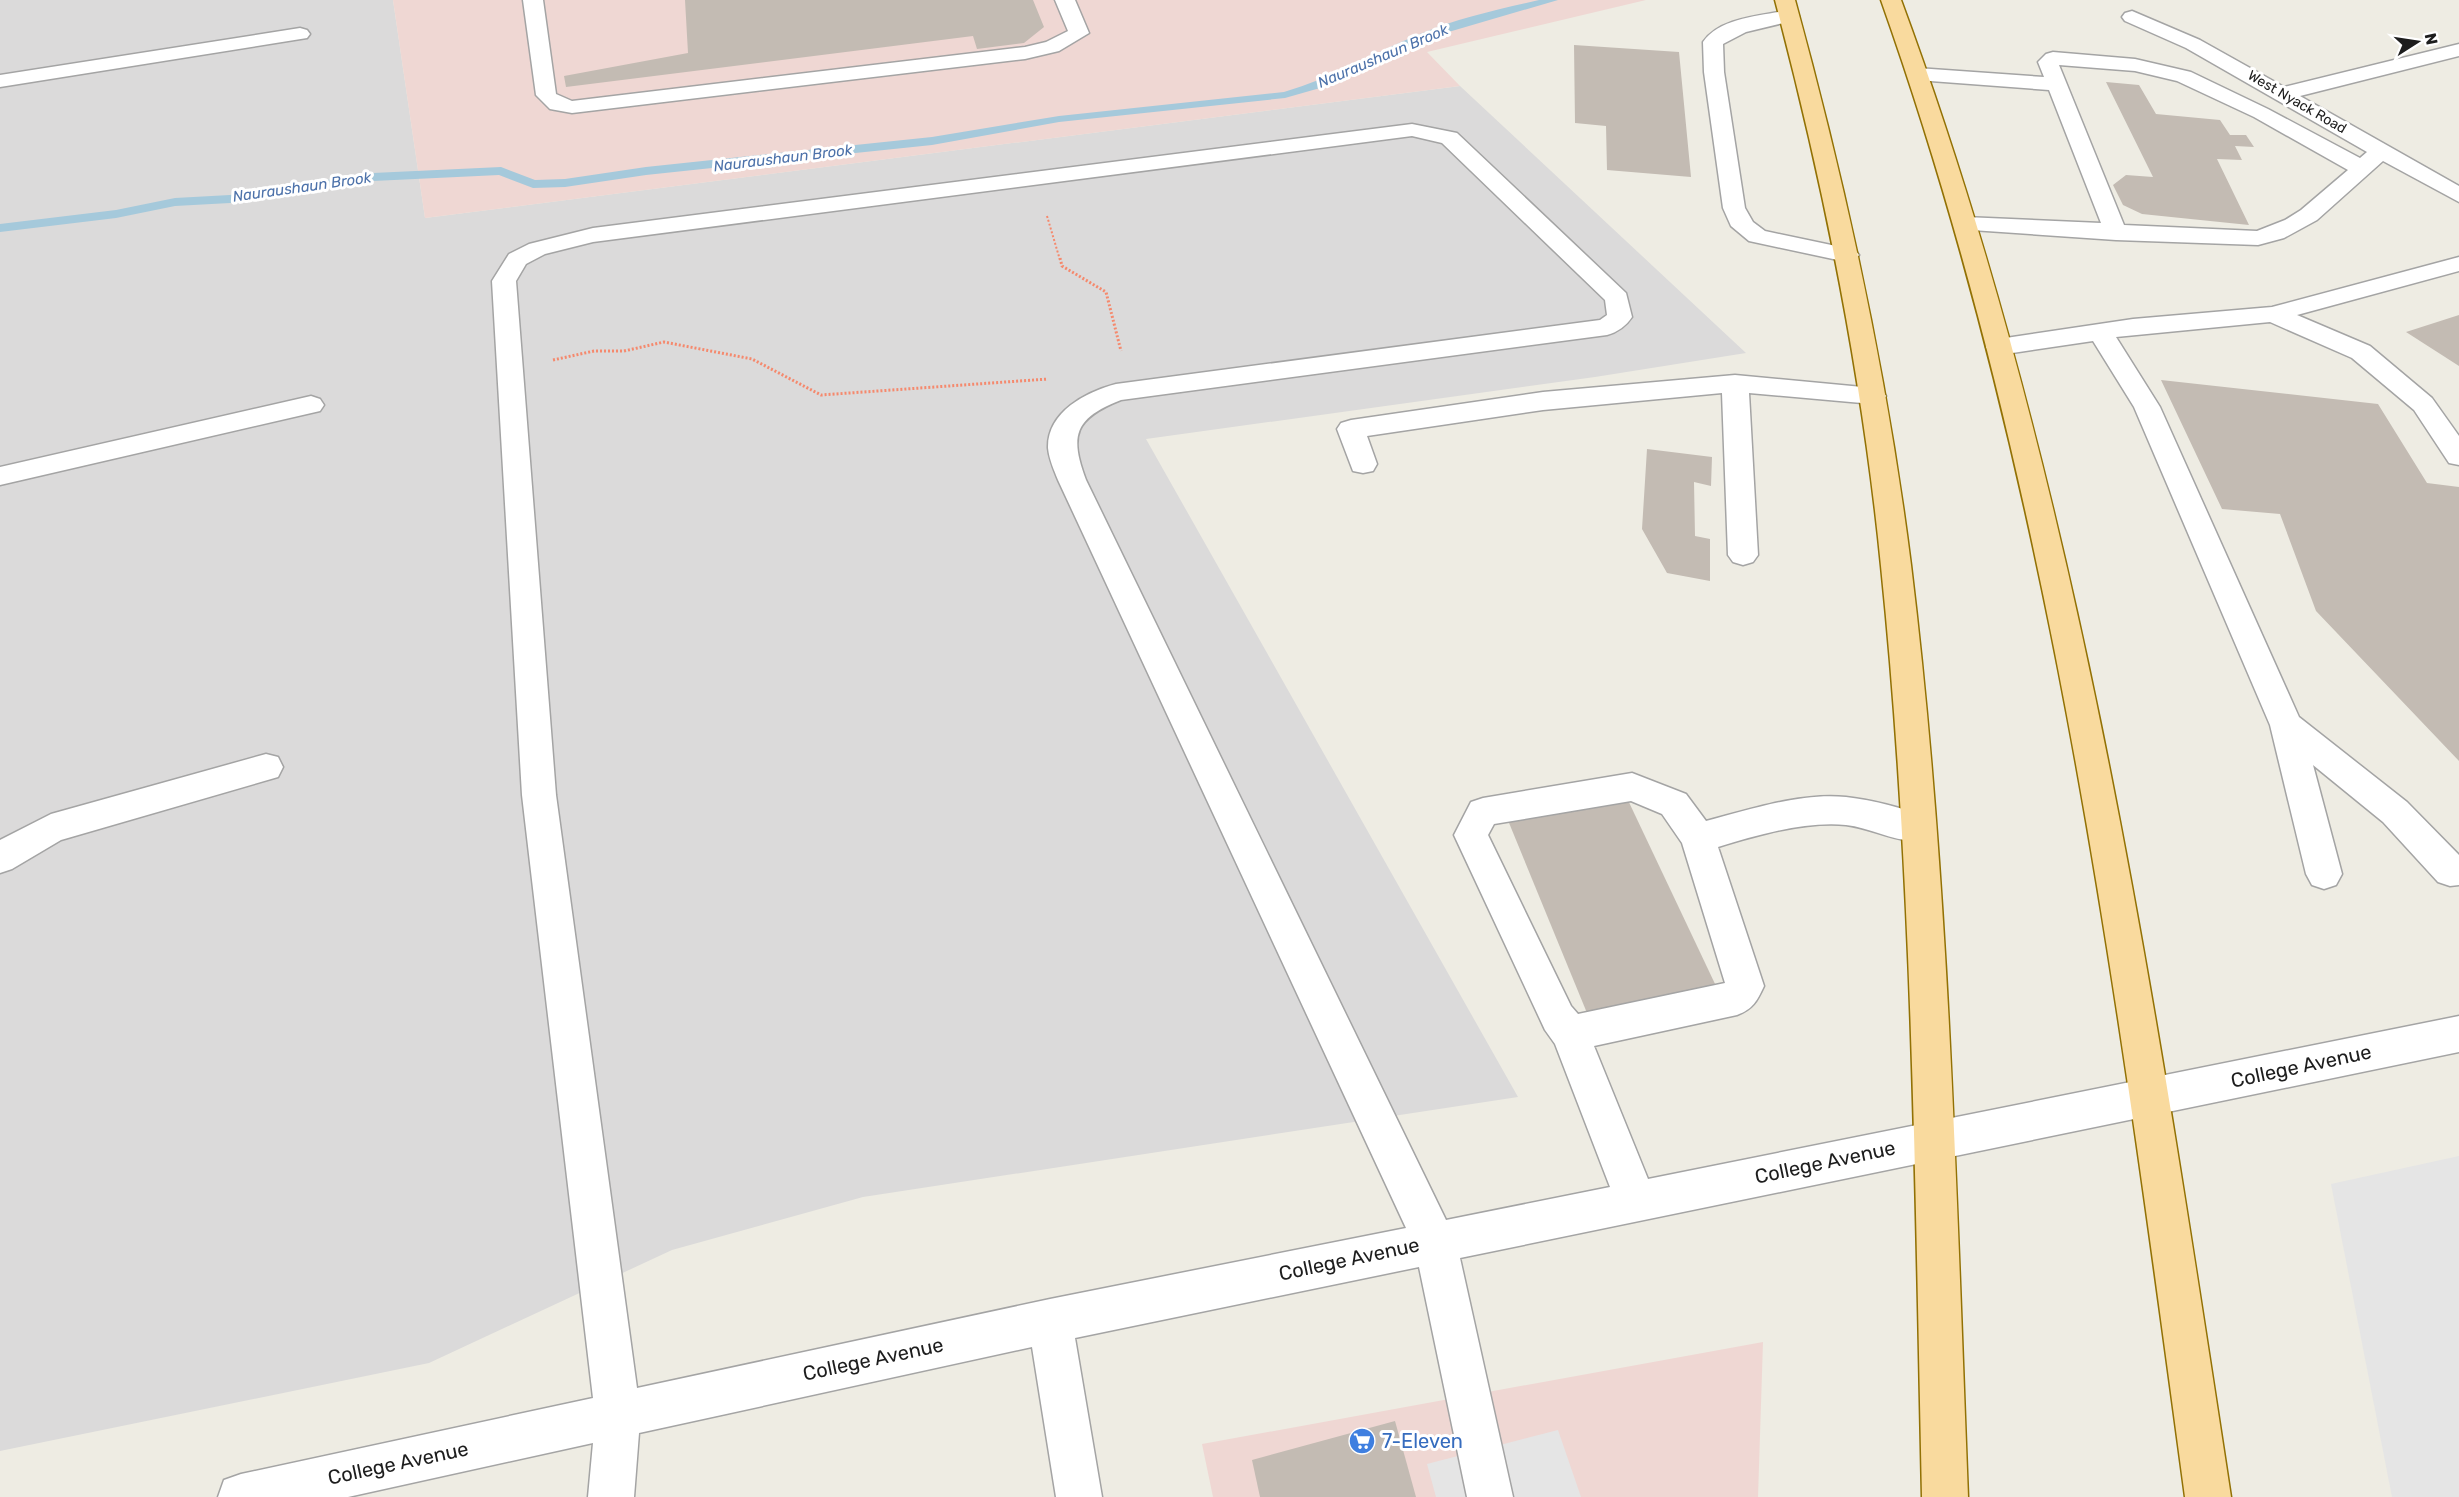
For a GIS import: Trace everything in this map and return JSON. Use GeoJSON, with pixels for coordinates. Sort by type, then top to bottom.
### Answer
{"type":"FeatureCollection","features":[{"type":"Feature","properties":{"kind":"main road"},"geometry":{"type":"LineString","coordinates":[[1891,0],[1965,224],[2028,457],[2088,741],[2149,1097],[2208,1497]]}},
{"type":"Feature","properties":{"kind":"main road"},"geometry":{"type":"LineString","coordinates":[[1787,8],[1826,159],[1847,255],[1873,396],[1895,560],[1919,828],[1945,1497]]}},
{"type":"Feature","properties":{"kind":"street"},"geometry":{"type":"LineString","coordinates":[[533,0],[546,95],[561,107],[582,107],[1034,51],[1070,40],[1079,33],[1065,0]]}},
{"type":"Feature","properties":{"kind":"street"},"geometry":{"type":"LineString","coordinates":[[1787,8],[1720,35],[1713,42],[1714,72],[1734,208],[1743,226],[1756,236],[1847,255]]}},
{"type":"Feature","properties":{"kind":"street","name":"West Nyack Road"},"geometry":{"type":"LineString","coordinates":[[2132,17],[2193,44],[2459,195]]}},
{"type":"Feature","properties":{"kind":"street"},"geometry":{"type":"LineString","coordinates":[[0,81],[300,34]]}},
{"type":"Feature","properties":{"kind":"street"},"geometry":{"type":"LineString","coordinates":[[2261,113],[2289,97],[2459,50]]}},
{"type":"Feature","properties":{"kind":"street"},"geometry":{"type":"LineString","coordinates":[[2116,233],[2048,62],[2053,58],[2135,65],[2184,76],[2261,113],[2361,168]]}},
{"type":"Feature","properties":{"kind":"street"},"geometry":{"type":"LineString","coordinates":[[1917,74],[2057,84]]}},
{"type":"Feature","properties":{"kind":"street"},"geometry":{"type":"LineString","coordinates":[[611,1497],[618,1415],[540,795],[504,281],[517,259],[537,249],[593,235],[1412,130],[1449,138],[1617,298],[1620,317],[1607,327],[1116,392],[1090,402],[1066,424],[1061,448],[1077,491],[1435,1242],[1490,1497]]}},
{"type":"Feature","properties":{"kind":"street"},"geometry":{"type":"LineString","coordinates":[[1965,224],[2258,238],[2272,235],[2312,213],[2381,151]]}},
{"type":"Feature","properties":{"kind":"street"},"geometry":{"type":"LineString","coordinates":[[1999,347],[2100,332],[2273,314],[2459,264]]}},
{"type":"Feature","properties":{"kind":"street"},"geometry":{"type":"LineString","coordinates":[[2273,314],[2361,352],[2423,404],[2454,442]]}},
{"type":"Feature","properties":{"kind":"street"},"geometry":{"type":"LineString","coordinates":[[2100,332],[2147,407],[2286,725],[2324,874]]}},
{"type":"Feature","properties":{"kind":"street"},"geometry":{"type":"LineString","coordinates":[[1363,464],[1351,429],[1542,401],[1735,383],[1873,396]]}},
{"type":"Feature","properties":{"kind":"street"},"geometry":{"type":"LineString","coordinates":[[1735,383],[1743,555]]}},
{"type":"Feature","properties":{"kind":"street"},"geometry":{"type":"LineString","coordinates":[[0,476],[311,405]]}},
{"type":"Feature","properties":{"kind":"street"},"geometry":{"type":"LineString","coordinates":[[2286,725],[2395,812],[2456,874]]}},
{"type":"Feature","properties":{"kind":"street"},"geometry":{"type":"LineString","coordinates":[[0,858],[51,828],[266,767]]}},
{"type":"Feature","properties":{"kind":"street"},"geometry":{"type":"LineString","coordinates":[[1570,1033],[1737,998],[1745,986],[1698,838],[1674,804],[1632,787],[1483,812],[1471,835],[1558,1018],[1570,1033],[1636,1200]]}},
{"type":"Feature","properties":{"kind":"street"},"geometry":{"type":"LineString","coordinates":[[1698,838],[1775,816],[1845,811],[1919,828]]}},
{"type":"Feature","properties":{"kind":"street","name":"College Avenue"},"geometry":{"type":"LineString","coordinates":[[241,1497],[1050,1321],[2459,1034]]}},
{"type":"Feature","properties":{"kind":"street"},"geometry":{"type":"LineString","coordinates":[[1050,1321],[1079,1497]]}},
{"type":"Feature","properties":{"kind":"path"},"geometry":{"type":"LineString","coordinates":[[1044,206],[1062,266],[1106,292],[1124,359]]}},
{"type":"Feature","properties":{"kind":"path"},"geometry":{"type":"LineString","coordinates":[[552,360],[594,351],[624,351],[664,342],[752,359],[821,395],[1053,379]]}},
{"type":"Feature","properties":{"kind":"shaded area"},"geometry":{"type":"Polygon","coordinates":[[[0,0],[393,0],[425,218],[1460,86],[1746,353],[1595,377],[1146,439],[1518,1097],[863,1197],[672,1250],[429,1363],[0,1451],[0,0]]]}},
{"type":"Feature","properties":{"kind":"shaded area"},"geometry":{"type":"Polygon","coordinates":[[[393,0],[1646,0],[1427,52],[1460,86],[425,218],[393,0]]]}},
{"type":"Feature","properties":{"kind":"shaded area"},"geometry":{"type":"Polygon","coordinates":[[[2459,1156],[2459,1497],[2392,1497],[2331,1184],[2459,1156]]]}},
{"type":"Feature","properties":{"kind":"shaded area"},"geometry":{"type":"Polygon","coordinates":[[[1763,1342],[1758,1497],[1213,1497],[1202,1444],[1763,1342]]]}},
{"type":"Feature","properties":{"kind":"shaded area"},"geometry":{"type":"Polygon","coordinates":[[[1558,1430],[1581,1497],[1436,1497],[1427,1464],[1558,1430]]]}},
{"type":"Feature","properties":{"kind":"building"},"geometry":{"type":"Polygon","coordinates":[[[685,0],[1033,0],[1044,27],[1024,43],[977,49],[973,36],[566,87],[564,76],[688,53],[685,0]]]}},
{"type":"Feature","properties":{"kind":"building"},"geometry":{"type":"Polygon","coordinates":[[[1574,45],[1679,52],[1691,177],[1607,170],[1606,126],[1575,123],[1574,45]]]}},
{"type":"Feature","properties":{"kind":"building"},"geometry":{"type":"Polygon","coordinates":[[[2106,82],[2139,85],[2156,114],[2220,120],[2230,135],[2246,135],[2254,147],[2235,146],[2242,160],[2217,159],[2249,225],[2142,214],[2123,205],[2113,185],[2126,175],[2153,177],[2106,82]]]}},
{"type":"Feature","properties":{"kind":"building"},"geometry":{"type":"Polygon","coordinates":[[[2459,315],[2459,366],[2406,332],[2459,315]]]}},
{"type":"Feature","properties":{"kind":"building"},"geometry":{"type":"Polygon","coordinates":[[[2161,380],[2378,404],[2427,483],[2459,487],[2459,761],[2316,611],[2280,514],[2222,509],[2161,380]]]}},
{"type":"Feature","properties":{"kind":"building"},"geometry":{"type":"Polygon","coordinates":[[[1647,449],[1712,457],[1711,486],[1694,482],[1695,536],[1710,539],[1710,581],[1667,573],[1642,529],[1647,449]]]}},
{"type":"Feature","properties":{"kind":"building"},"geometry":{"type":"Polygon","coordinates":[[[1626,796],[1716,986],[1587,1013],[1507,818],[1626,796]]]}},
{"type":"Feature","properties":{"kind":"building","name":"7-Eleven"},"geometry":{"type":"Polygon","coordinates":[[[1395,1421],[1416,1497],[1260,1497],[1252,1460],[1395,1421]]]}},
{"type":"Feature","properties":{"kind":"waterway","name":"Nauraushaun Brook"},"geometry":{"type":"LineString","coordinates":[[0,228],[116,214],[175,202],[230,199],[373,177],[501,171],[533,184],[565,183],[646,171],[932,141],[1059,119],[1285,95],[1323,84],[1424,36],[1492,14],[1553,0]]}},
{"type":"Feature","properties":{"kind":"place","name":"7-Eleven"},"geometry":{"type":"Point","coordinates":[1362,1441]}}]}
